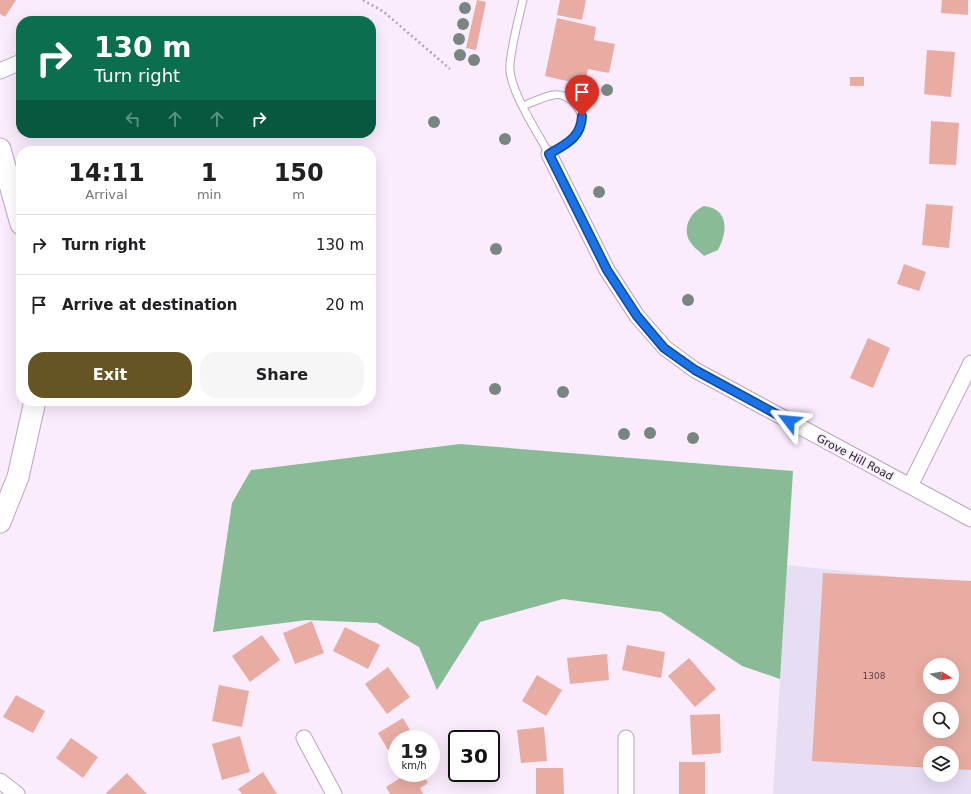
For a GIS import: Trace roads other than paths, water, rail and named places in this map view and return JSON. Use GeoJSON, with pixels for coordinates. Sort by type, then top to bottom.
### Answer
{"type":"FeatureCollection","features":[{"type":"Feature","properties":{"kind":"street"},"geometry":{"type":"LineString","coordinates":[[0,71],[16,64]]}},
{"type":"Feature","properties":{"kind":"street"},"geometry":{"type":"LineString","coordinates":[[0,149],[16,206]]}},
{"type":"Feature","properties":{"kind":"street","name":"Grove Hill Road"},"geometry":{"type":"LineString","coordinates":[[549,154],[607,270],[637,316],[664,348],[695,370],[971,519]]}},
{"type":"Feature","properties":{"kind":"street"},"geometry":{"type":"LineString","coordinates":[[910,486],[971,363]]}},
{"type":"Feature","properties":{"kind":"street"},"geometry":{"type":"LineString","coordinates":[[0,522],[18,477],[34,406]]}},
{"type":"Feature","properties":{"kind":"street"},"geometry":{"type":"LineString","coordinates":[[304,738],[334,794]]}},
{"type":"Feature","properties":{"kind":"street"},"geometry":{"type":"LineString","coordinates":[[626,738],[626,794]]}},
{"type":"Feature","properties":{"kind":"street"},"geometry":{"type":"LineString","coordinates":[[0,781],[17,794]]}},
{"type":"Feature","properties":{"kind":"lane"},"geometry":{"type":"LineString","coordinates":[[523,0],[509,65],[513,85],[523,106],[549,154],[575,136],[581,126],[582,116],[572,100],[564,95],[553,95],[523,106]]}}]}
